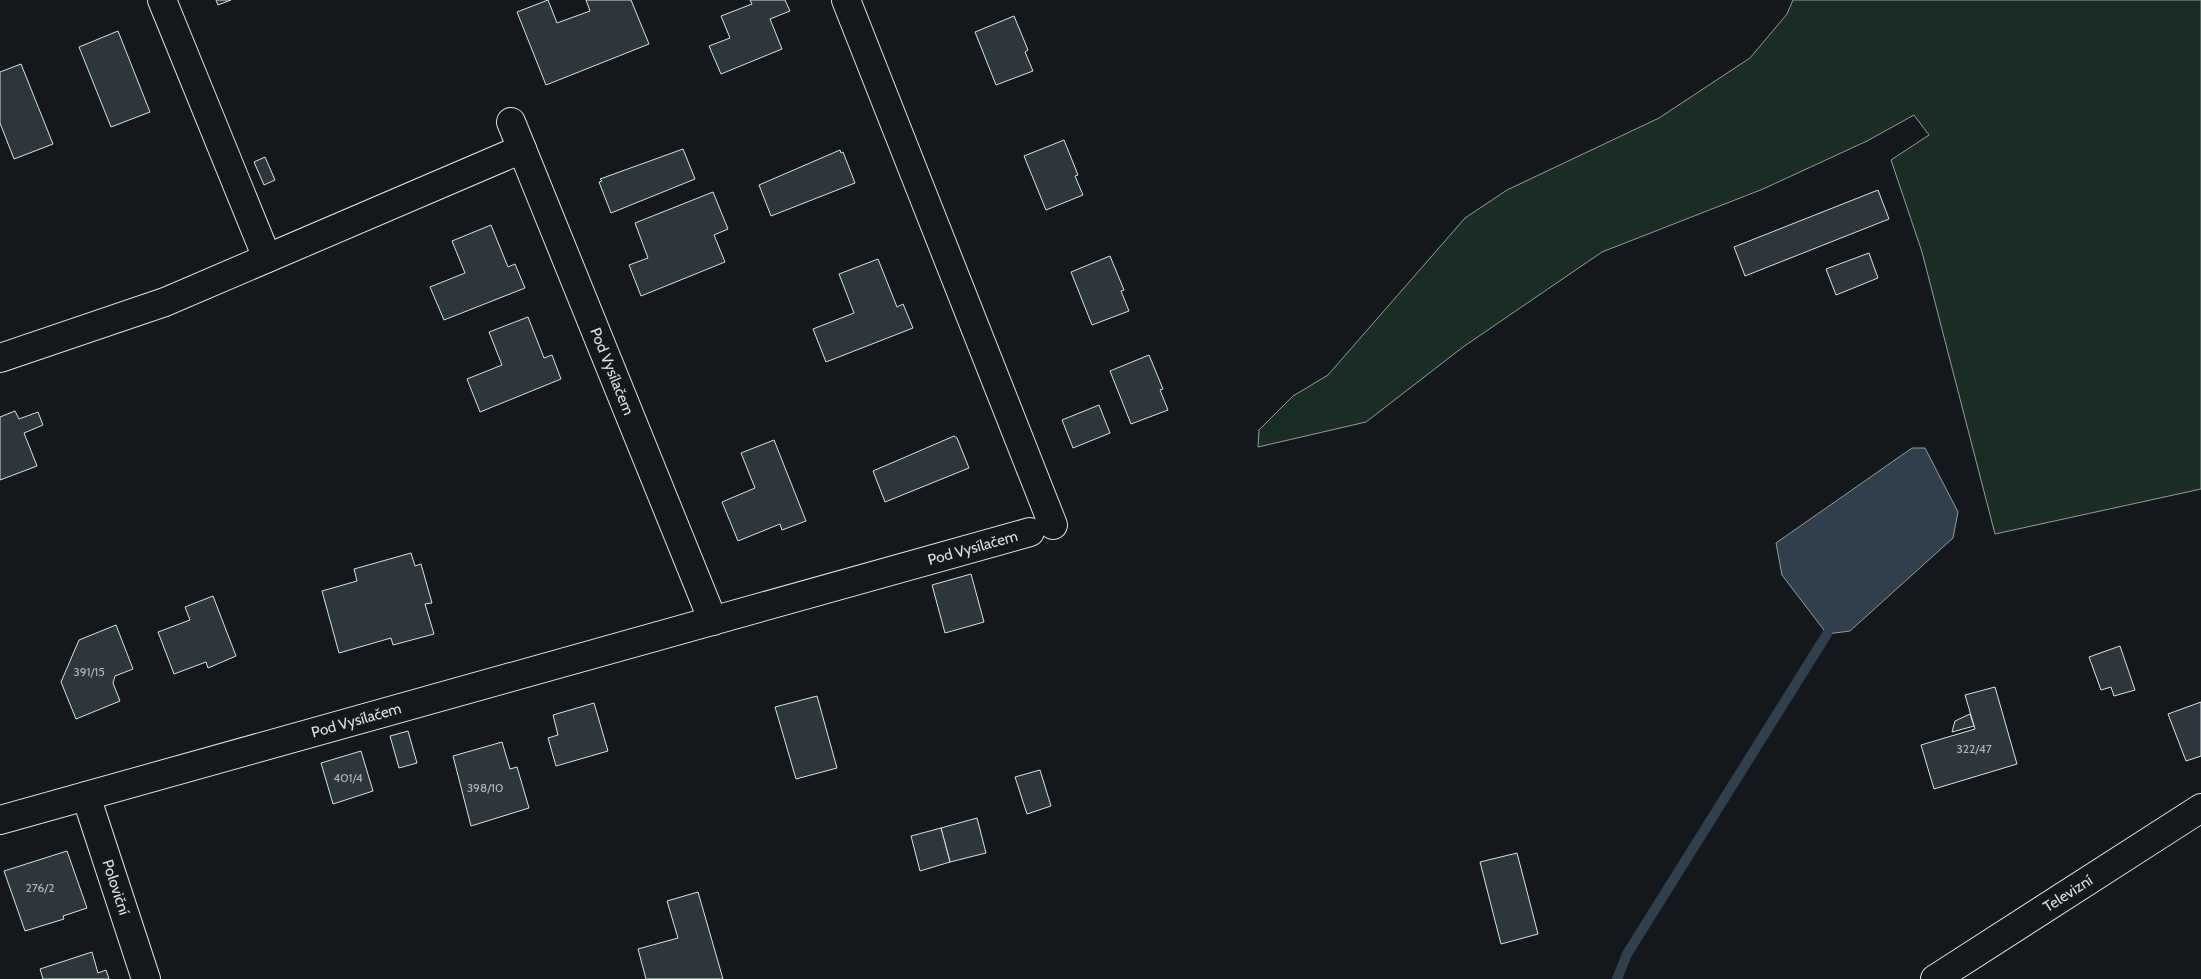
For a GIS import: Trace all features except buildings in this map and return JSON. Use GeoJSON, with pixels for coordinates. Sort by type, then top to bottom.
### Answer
{"type":"FeatureCollection","features":[{"type":"Feature","properties":{"kind":"street"},"geometry":{"type":"LineString","coordinates":[[162,0],[267,258]]}},
{"type":"Feature","properties":{"kind":"street","name":"Pod Vysílačem"},"geometry":{"type":"LineString","coordinates":[[0,820],[1042,529],[846,0]]}},
{"type":"Feature","properties":{"kind":"street","name":"Pod Vysílačem"},"geometry":{"type":"LineString","coordinates":[[511,122],[713,621]]}},
{"type":"Feature","properties":{"kind":"street"},"geometry":{"type":"LineString","coordinates":[[6,356],[165,302],[522,149]]}},
{"type":"Feature","properties":{"kind":"street","name":"Poloviční"},"geometry":{"type":"LineString","coordinates":[[86,796],[146,979]]}},
{"type":"Feature","properties":{"kind":"street","name":"Televizní"},"geometry":{"type":"LineString","coordinates":[[1935,979],[2201,808]]}},
{"type":"Feature","properties":{"kind":"green space"},"geometry":{"type":"Polygon","coordinates":[[[1793,0],[2201,0],[2201,489],[1995,534],[1922,252],[1891,160],[1929,135],[1914,115],[1867,141],[1763,189],[1602,252],[1463,347],[1366,422],[1258,447],[1259,430],[1293,396],[1328,375],[1465,218],[1507,190],[1659,118],[1750,58],[1787,14],[1793,0]]]}},
{"type":"Feature","properties":{"kind":"water"},"geometry":{"type":"Polygon","coordinates":[[[1912,448],[1925,448],[1958,512],[1953,538],[1850,631],[1827,634],[1782,575],[1776,543],[1912,448]]]}},
{"type":"Feature","properties":{"kind":"waterway"},"geometry":{"type":"LineString","coordinates":[[1617,979],[1627,954],[1827,634]]}}]}
